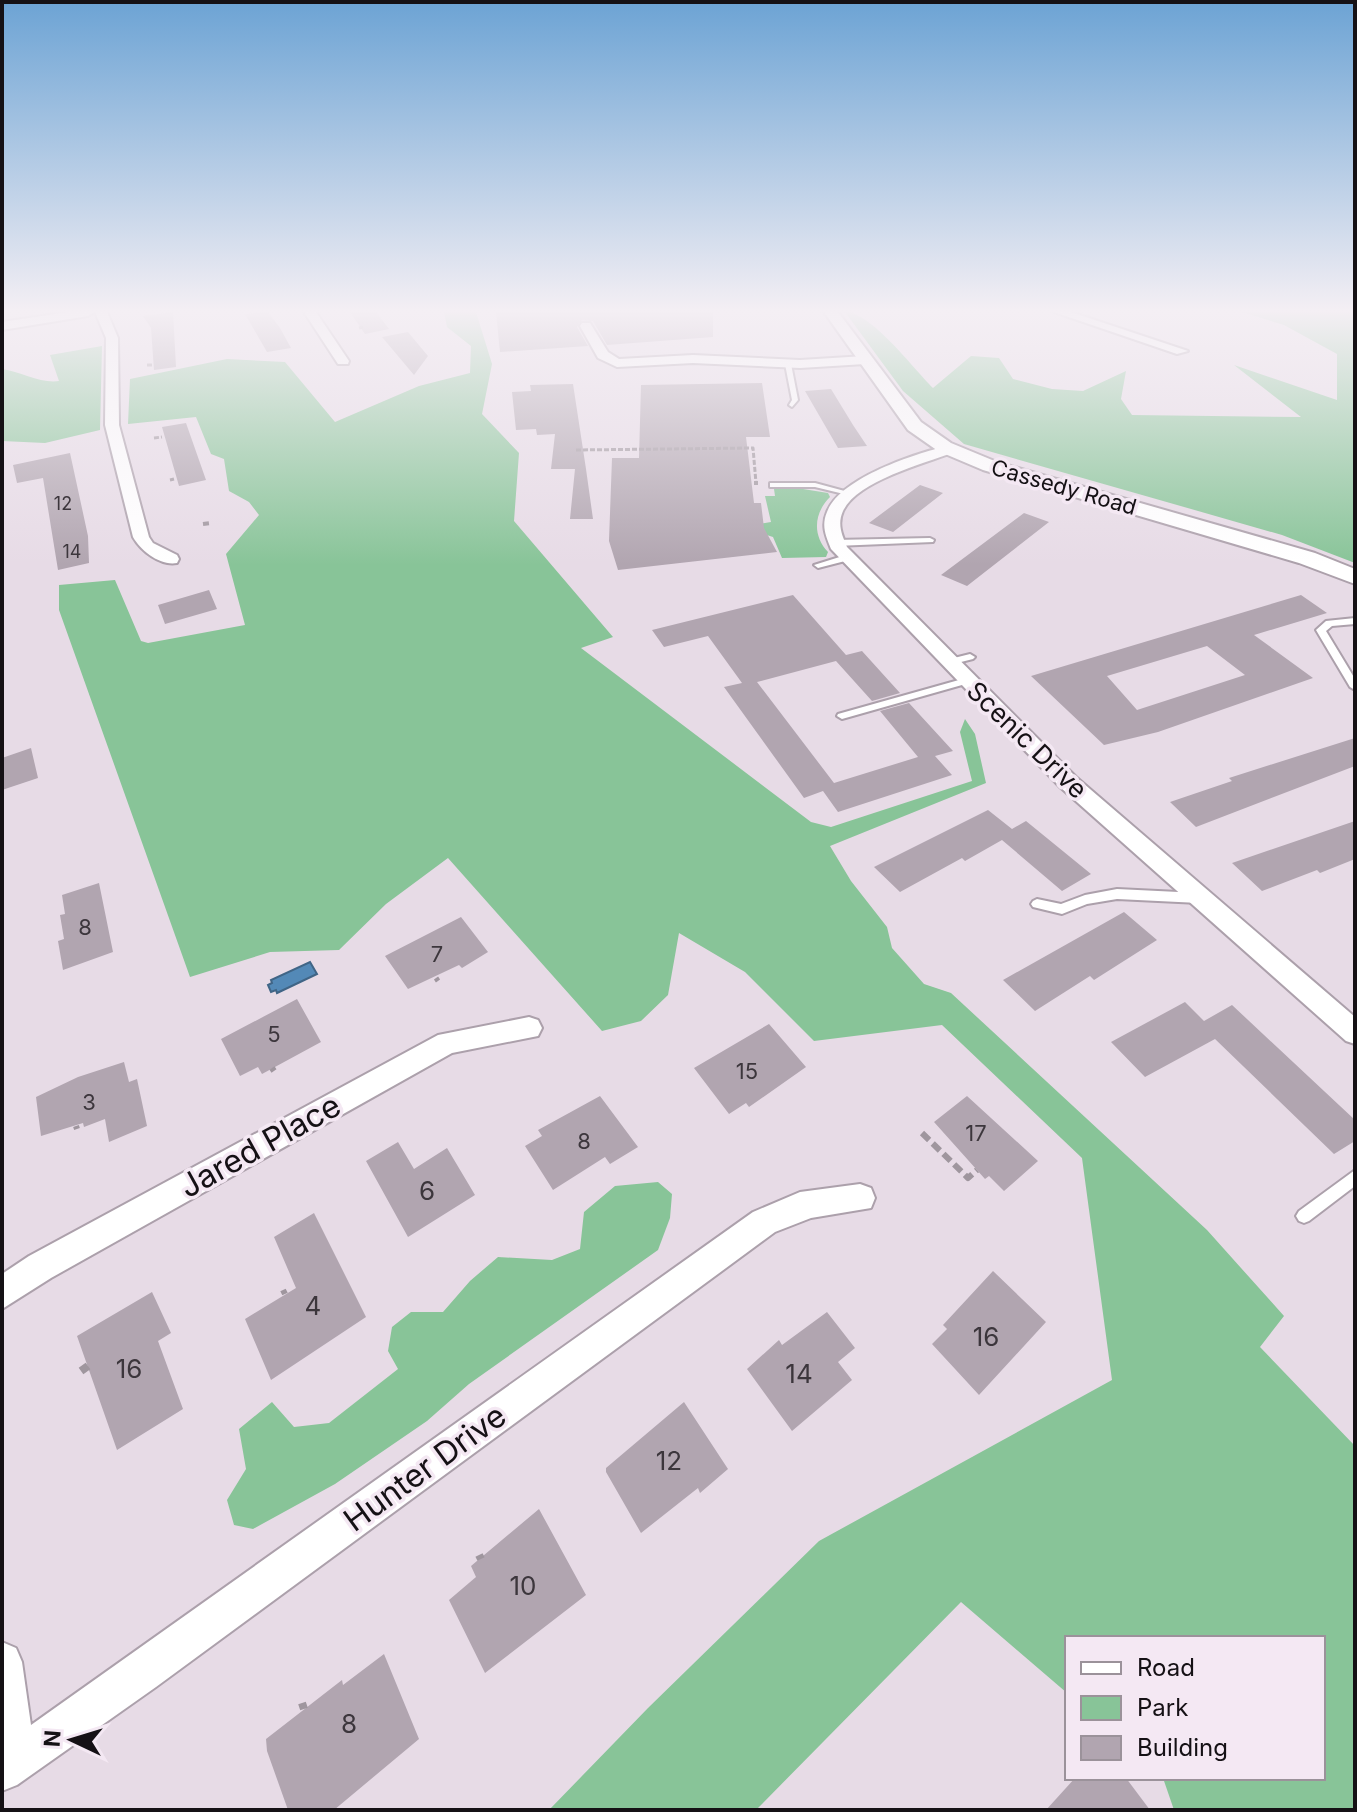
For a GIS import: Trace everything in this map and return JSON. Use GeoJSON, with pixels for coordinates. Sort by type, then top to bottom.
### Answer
{"type":"FeatureCollection","features":[{"type":"Feature","properties":{"kind":"street"},"geometry":{"type":"LineString","coordinates":[[112,397],[112,425],[141,537],[146,546],[171,559]]}},
{"type":"Feature","properties":{"kind":"street","name":"Cassedy Road"},"geometry":{"type":"LineString","coordinates":[[892,397],[912,424],[947,450],[990,466],[1294,554],[1355,577]]}},
{"type":"Feature","properties":{"kind":"street"},"geometry":{"type":"LineString","coordinates":[[841,550],[830,529],[832,514],[848,493],[947,450]]}},
{"type":"Feature","properties":{"kind":"street","name":"Scenic Drive"},"geometry":{"type":"LineString","coordinates":[[841,550],[959,660],[966,681],[1068,782],[1355,1033]]}},
{"type":"Feature","properties":{"kind":"street","name":"Jared Place"},"geometry":{"type":"LineString","coordinates":[[2,1293],[40,1267],[447,1043],[529,1028]]}},
{"type":"Feature","properties":{"kind":"street","name":"Hunter Drive"},"geometry":{"type":"LineString","coordinates":[[9,1764],[142,1673],[764,1222],[812,1201],[860,1198]]}},
{"type":"Feature","properties":{"kind":"street"},"geometry":{"type":"LineString","coordinates":[[2,1662],[9,1764]]}},
{"type":"Feature","properties":{"kind":"lane"},"geometry":{"type":"LineString","coordinates":[[792,405],[794,397]]}},
{"type":"Feature","properties":{"kind":"lane"},"geometry":{"type":"LineString","coordinates":[[773,485],[815,485],[848,493]]}},
{"type":"Feature","properties":{"kind":"lane"},"geometry":{"type":"LineString","coordinates":[[818,565],[841,550],[930,540]]}},
{"type":"Feature","properties":{"kind":"lane"},"geometry":{"type":"LineString","coordinates":[[1355,621],[1329,623],[1321,630],[1355,687]]}},
{"type":"Feature","properties":{"kind":"lane"},"geometry":{"type":"LineString","coordinates":[[842,716],[966,681]]}},
{"type":"Feature","properties":{"kind":"lane"},"geometry":{"type":"LineString","coordinates":[[1037,904],[1062,909],[1085,900],[1117,894],[1201,898]]}},
{"type":"Feature","properties":{"kind":"lane"},"geometry":{"type":"LineString","coordinates":[[1304,1216],[1355,1177]]}},
{"type":"Feature","properties":{"kind":"path"},"geometry":{"type":"LineString","coordinates":[[154,438],[162,437]]}},
{"type":"Feature","properties":{"kind":"path"},"geometry":{"type":"LineString","coordinates":[[576,450],[753,448],[756,485]]}},
{"type":"Feature","properties":{"kind":"path"},"geometry":{"type":"LineString","coordinates":[[203,524],[211,523]]}},
{"type":"Feature","properties":{"kind":"path"},"geometry":{"type":"LineString","coordinates":[[922,1133],[968,1178],[977,1170]]}},
{"type":"Feature","properties":{"kind":"green space"},"geometry":{"type":"Polygon","coordinates":[[[2,397],[101,397],[100,430],[45,443],[2,441],[2,397]]]}},
{"type":"Feature","properties":{"kind":"green space"},"geometry":{"type":"Polygon","coordinates":[[[129,397],[314,397],[335,422],[394,397],[485,397],[482,414],[519,453],[514,521],[613,637],[581,648],[811,822],[831,827],[972,781],[960,732],[965,719],[975,734],[986,783],[830,846],[851,881],[887,927],[892,948],[924,984],[951,993],[1207,1230],[1284,1316],[1260,1347],[1355,1446],[1355,1810],[1174,1810],[1164,1780],[1325,1780],[1325,1636],[1065,1636],[1065,1691],[961,1602],[756,1810],[549,1810],[819,1541],[1112,1380],[1082,1158],[942,1025],[814,1041],[745,972],[679,933],[668,995],[641,1021],[602,1031],[448,858],[386,904],[339,950],[270,952],[190,977],[59,610],[59,585],[115,580],[141,641],[148,643],[245,625],[226,554],[259,515],[249,502],[229,491],[224,459],[211,454],[196,417],[128,424],[129,397]]]}},
{"type":"Feature","properties":{"kind":"green space"},"geometry":{"type":"Polygon","coordinates":[[[909,397],[1121,397],[1132,415],[1301,417],[1275,397],[1327,397],[1337,400],[1337,397],[1355,397],[1355,563],[1282,535],[964,444],[909,397]]]}},
{"type":"Feature","properties":{"kind":"green space"},"geometry":{"type":"Polygon","coordinates":[[[774,489],[828,493],[830,497],[821,510],[817,524],[819,538],[828,552],[826,557],[782,558],[773,537],[741,527],[771,522],[765,496],[775,496],[774,489]]]}},
{"type":"Feature","properties":{"kind":"green space"},"geometry":{"type":"Polygon","coordinates":[[[658,1182],[672,1194],[670,1218],[658,1250],[469,1384],[427,1421],[335,1484],[253,1529],[234,1525],[227,1500],[246,1469],[239,1429],[272,1402],[294,1427],[329,1423],[398,1369],[388,1351],[392,1327],[411,1312],[443,1312],[470,1281],[498,1257],[552,1260],[580,1249],[584,1212],[615,1186],[658,1182]]]}},
{"type":"Feature","properties":{"kind":"water"},"geometry":{"type":"Polygon","coordinates":[[[310,962],[317,974],[277,993],[276,990],[271,992],[268,985],[272,983],[271,980],[310,962]]]}},
{"type":"Feature","properties":{"kind":"building"},"geometry":{"type":"Polygon","coordinates":[[[512,397],[575,397],[593,519],[570,519],[575,469],[551,469],[555,434],[537,435],[536,429],[516,430],[512,397]]]}},
{"type":"Feature","properties":{"kind":"building"},"geometry":{"type":"Polygon","coordinates":[[[641,397],[764,397],[770,437],[746,437],[754,503],[761,503],[764,528],[777,552],[618,570],[609,541],[612,458],[639,458],[641,397]]]}},
{"type":"Feature","properties":{"kind":"building"},"geometry":{"type":"Polygon","coordinates":[[[808,397],[836,397],[867,446],[838,448],[808,397]]]}},
{"type":"Feature","properties":{"kind":"building"},"geometry":{"type":"Polygon","coordinates":[[[186,423],[206,480],[179,486],[162,427],[186,423]]]}},
{"type":"Feature","properties":{"kind":"building"},"geometry":{"type":"Polygon","coordinates":[[[70,453],[88,536],[89,563],[58,570],[43,478],[17,483],[13,465],[70,453]]]}},
{"type":"Feature","properties":{"kind":"building"},"geometry":{"type":"Polygon","coordinates":[[[920,485],[943,493],[893,532],[869,523],[920,485]]]}},
{"type":"Feature","properties":{"kind":"building"},"geometry":{"type":"Polygon","coordinates":[[[1024,513],[1049,522],[967,586],[941,575],[1024,513]]]}},
{"type":"Feature","properties":{"kind":"building"},"geometry":{"type":"Polygon","coordinates":[[[209,590],[217,609],[165,624],[158,605],[209,590]]]}},
{"type":"Feature","properties":{"kind":"building"},"geometry":{"type":"Polygon","coordinates":[[[793,595],[846,655],[862,651],[900,693],[872,701],[836,661],[757,682],[834,783],[918,757],[880,711],[909,703],[953,751],[935,756],[952,775],[838,812],[823,791],[804,798],[724,687],[742,683],[708,636],[664,647],[652,630],[793,595]]]}},
{"type":"Feature","properties":{"kind":"building"},"geometry":{"type":"Polygon","coordinates":[[[1301,595],[1327,613],[1254,635],[1313,678],[1158,732],[1104,745],[1031,676],[1301,595]],[[1207,646],[1107,676],[1137,710],[1245,675],[1207,646]]]}},
{"type":"Feature","properties":{"kind":"building"},"geometry":{"type":"Polygon","coordinates":[[[1355,738],[1355,766],[1196,827],[1170,802],[1232,781],[1229,778],[1355,738]]]}},
{"type":"Feature","properties":{"kind":"building"},"geometry":{"type":"Polygon","coordinates":[[[31,748],[38,778],[2,790],[2,758],[31,748]]]}},
{"type":"Feature","properties":{"kind":"building"},"geometry":{"type":"Polygon","coordinates":[[[988,810],[1012,829],[1026,821],[1091,874],[1062,891],[1002,840],[900,892],[874,867],[988,810]]]}},
{"type":"Feature","properties":{"kind":"building"},"geometry":{"type":"Polygon","coordinates":[[[1355,821],[1355,859],[1320,873],[1317,870],[1262,891],[1232,863],[1355,821]]]}},
{"type":"Feature","properties":{"kind":"building"},"geometry":{"type":"Polygon","coordinates":[[[99,883],[113,952],[63,970],[58,941],[64,939],[60,915],[65,914],[62,895],[99,883]]]}},
{"type":"Feature","properties":{"kind":"building"},"geometry":{"type":"Polygon","coordinates":[[[1124,912],[1157,940],[1094,980],[1090,976],[1035,1011],[1003,980],[1124,912]]]}},
{"type":"Feature","properties":{"kind":"building"},"geometry":{"type":"Polygon","coordinates":[[[461,917],[488,952],[462,968],[459,965],[408,989],[385,956],[461,917]]]}},
{"type":"Feature","properties":{"kind":"building"},"geometry":{"type":"Polygon","coordinates":[[[297,999],[321,1042],[262,1074],[258,1067],[240,1076],[221,1039],[297,999]]]}},
{"type":"Feature","properties":{"kind":"building"},"geometry":{"type":"Polygon","coordinates":[[[1185,1002],[1204,1021],[1232,1005],[1355,1120],[1355,1141],[1334,1154],[1215,1039],[1145,1077],[1111,1042],[1185,1002]]]}},
{"type":"Feature","properties":{"kind":"building"},"geometry":{"type":"Polygon","coordinates":[[[769,1024],[806,1067],[749,1107],[746,1103],[729,1114],[694,1068],[769,1024]]]}},
{"type":"Feature","properties":{"kind":"building"},"geometry":{"type":"Polygon","coordinates":[[[124,1062],[129,1082],[137,1079],[147,1126],[109,1142],[105,1119],[41,1136],[36,1097],[78,1077],[124,1062]]]}},
{"type":"Feature","properties":{"kind":"building"},"geometry":{"type":"Polygon","coordinates":[[[600,1096],[638,1147],[610,1164],[605,1157],[553,1190],[525,1146],[542,1136],[538,1130],[600,1096]]]}},
{"type":"Feature","properties":{"kind":"building"},"geometry":{"type":"Polygon","coordinates":[[[967,1096],[1038,1161],[1004,1191],[989,1176],[985,1179],[934,1122],[967,1096]]]}},
{"type":"Feature","properties":{"kind":"building"},"geometry":{"type":"Polygon","coordinates":[[[398,1142],[414,1169],[447,1148],[475,1195],[408,1237],[366,1161],[398,1142]]]}},
{"type":"Feature","properties":{"kind":"building"},"geometry":{"type":"Polygon","coordinates":[[[314,1213],[366,1317],[271,1380],[245,1319],[296,1288],[274,1237],[314,1213]]]}},
{"type":"Feature","properties":{"kind":"building"},"geometry":{"type":"Polygon","coordinates":[[[993,1271],[1046,1322],[979,1395],[932,1344],[947,1329],[943,1325],[993,1271]]]}},
{"type":"Feature","properties":{"kind":"building"},"geometry":{"type":"Polygon","coordinates":[[[152,1292],[171,1333],[158,1341],[183,1409],[117,1450],[77,1336],[152,1292]]]}},
{"type":"Feature","properties":{"kind":"building"},"geometry":{"type":"Polygon","coordinates":[[[827,1312],[855,1348],[838,1362],[852,1380],[792,1431],[747,1369],[779,1340],[782,1345],[827,1312]]]}},
{"type":"Feature","properties":{"kind":"building"},"geometry":{"type":"Polygon","coordinates":[[[684,1402],[728,1469],[700,1493],[698,1488],[641,1533],[606,1468],[684,1402]]]}},
{"type":"Feature","properties":{"kind":"building"},"geometry":{"type":"Polygon","coordinates":[[[539,1509],[586,1595],[485,1673],[449,1600],[476,1577],[471,1566],[539,1509]]]}},
{"type":"Feature","properties":{"kind":"building"},"geometry":{"type":"Polygon","coordinates":[[[384,1654],[419,1739],[334,1810],[288,1810],[267,1751],[266,1739],[342,1680],[343,1685],[384,1654]]]}},
{"type":"Feature","properties":{"kind":"building"},"geometry":{"type":"Polygon","coordinates":[[[1073,1780],[1128,1780],[1150,1810],[1046,1810],[1073,1780]]]}}]}
